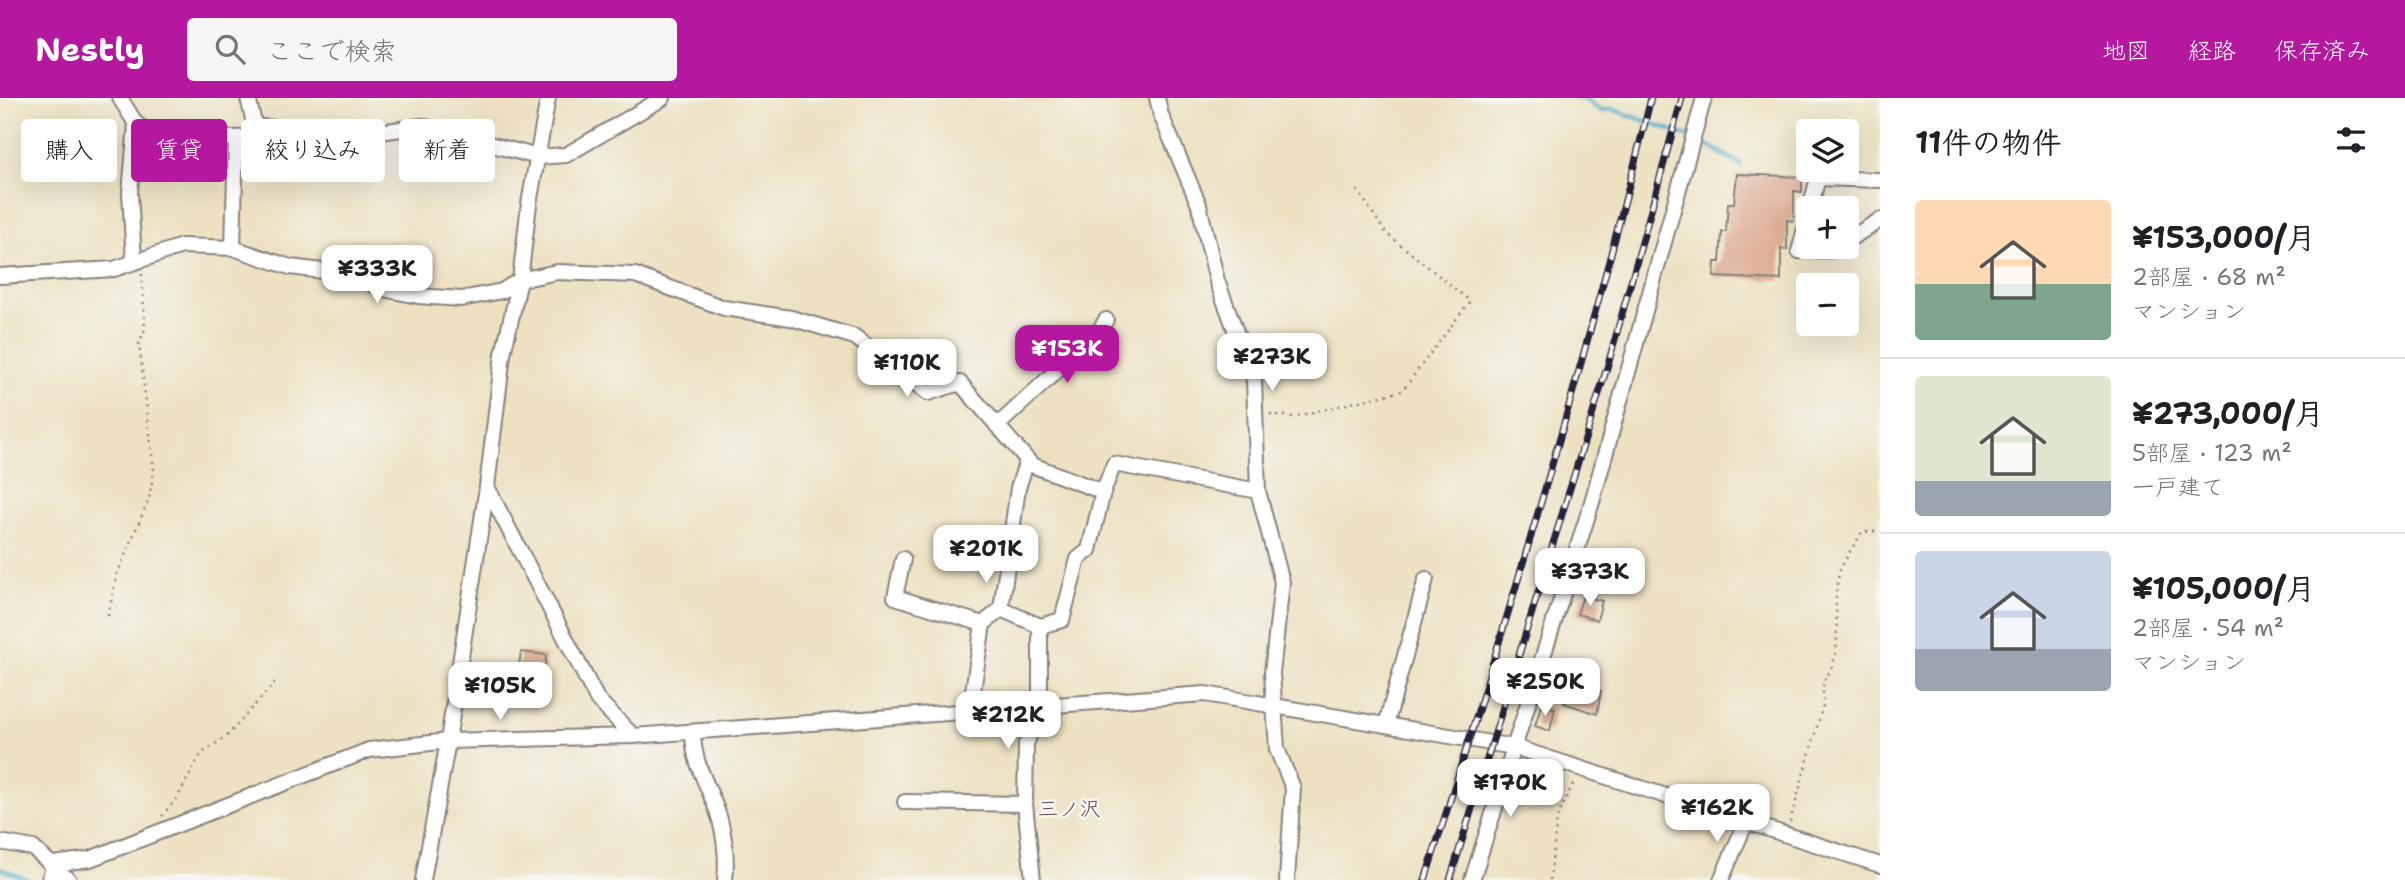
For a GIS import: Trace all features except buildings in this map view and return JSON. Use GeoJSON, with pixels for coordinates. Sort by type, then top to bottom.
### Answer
{"type":"FeatureCollection","features":[{"type":"Feature","properties":{"kind":"street"},"geometry":{"type":"LineString","coordinates":[[120,98],[133,119]]}},
{"type":"Feature","properties":{"kind":"street"},"geometry":{"type":"LineString","coordinates":[[248,98],[253,119]]}},
{"type":"Feature","properties":{"kind":"street"},"geometry":{"type":"LineString","coordinates":[[423,880],[448,741],[487,487],[503,354],[520,281],[548,98]]}},
{"type":"Feature","properties":{"kind":"street"},"geometry":{"type":"LineString","coordinates":[[385,131],[422,125],[538,158],[566,155],[663,98]]}},
{"type":"Feature","properties":{"kind":"street"},"geometry":{"type":"LineString","coordinates":[[1157,98],[1161,116],[1199,205],[1217,281],[1254,380],[1258,491],[1282,582],[1272,673],[1277,749],[1293,788],[1287,880]]}},
{"type":"Feature","properties":{"kind":"street"},"geometry":{"type":"LineString","coordinates":[[1472,880],[1592,502],[1704,98]]}},
{"type":"Feature","properties":{"kind":"street"},"geometry":{"type":"LineString","coordinates":[[227,138],[241,137]]}},
{"type":"Feature","properties":{"kind":"street"},"geometry":{"type":"LineString","coordinates":[[233,248],[236,138]]}},
{"type":"Feature","properties":{"kind":"street"},"geometry":{"type":"LineString","coordinates":[[1813,196],[1818,178],[1880,180]]}},
{"type":"Feature","properties":{"kind":"street"},"geometry":{"type":"LineString","coordinates":[[131,182],[138,261]]}},
{"type":"Feature","properties":{"kind":"street"},"geometry":{"type":"LineString","coordinates":[[1859,233],[1880,220]]}},
{"type":"Feature","properties":{"kind":"street"},"geometry":{"type":"LineString","coordinates":[[0,276],[114,270],[181,246],[233,248],[290,267],[355,275],[383,289],[418,296],[461,299],[502,290],[520,281],[557,272],[635,275],[724,308],[791,318],[855,337],[928,393],[960,383],[1032,465],[1103,492]]}},
{"type":"Feature","properties":{"kind":"street"},"geometry":{"type":"LineString","coordinates":[[997,426],[1074,355],[1085,353],[1106,320]]}},
{"type":"Feature","properties":{"kind":"street"},"geometry":{"type":"LineString","coordinates":[[970,711],[983,624],[1002,609],[1018,488],[1027,460]]}},
{"type":"Feature","properties":{"kind":"street"},"geometry":{"type":"LineString","coordinates":[[1002,609],[1040,626],[1062,620],[1078,559],[1089,550],[1103,492],[1114,464],[1258,491]]}},
{"type":"Feature","properties":{"kind":"street"},"geometry":{"type":"LineString","coordinates":[[487,487],[597,699],[633,736]]}},
{"type":"Feature","properties":{"kind":"street"},"geometry":{"type":"LineString","coordinates":[[903,559],[895,597],[983,624]]}},
{"type":"Feature","properties":{"kind":"street"},"geometry":{"type":"LineString","coordinates":[[1386,724],[1426,579]]}},
{"type":"Feature","properties":{"kind":"street"},"geometry":{"type":"LineString","coordinates":[[1032,880],[1024,804],[1026,744],[1040,706],[1040,626]]}},
{"type":"Feature","properties":{"kind":"street"},"geometry":{"type":"LineString","coordinates":[[54,864],[90,859],[369,750],[448,741],[633,736],[1205,694],[1514,747],[1581,766],[1880,865]]}},
{"type":"Feature","properties":{"kind":"street"},"geometry":{"type":"LineString","coordinates":[[693,732],[693,753],[720,820],[727,864],[725,880]]}},
{"type":"Feature","properties":{"kind":"street"},"geometry":{"type":"LineString","coordinates":[[905,802],[1024,804]]}},
{"type":"Feature","properties":{"kind":"street"},"geometry":{"type":"LineString","coordinates":[[1721,880],[1746,822]]}},
{"type":"Feature","properties":{"kind":"street"},"geometry":{"type":"LineString","coordinates":[[0,842],[33,848],[69,880]]}},
{"type":"Feature","properties":{"kind":"street"},"geometry":{"type":"LineString","coordinates":[[49,880],[54,864]]}},
{"type":"Feature","properties":{"kind":"path"},"geometry":{"type":"LineString","coordinates":[[1256,412],[1293,417],[1402,391],[1470,301],[1386,233],[1356,188]]}},
{"type":"Feature","properties":{"kind":"path"},"geometry":{"type":"LineString","coordinates":[[107,616],[117,575],[149,499],[155,470],[139,344],[145,329],[138,261]]}},
{"type":"Feature","properties":{"kind":"path"},"geometry":{"type":"LineString","coordinates":[[1786,835],[1823,706],[1823,681],[1833,670],[1836,657],[1835,631],[1840,571],[1862,533],[1880,531]]}},
{"type":"Feature","properties":{"kind":"path"},"geometry":{"type":"LineString","coordinates":[[154,834],[155,824],[177,798],[201,754],[228,735],[276,681]]}},
{"type":"Feature","properties":{"kind":"path"},"geometry":{"type":"LineString","coordinates":[[1550,880],[1557,818],[1581,766]]}},
{"type":"Feature","properties":{"kind":"waterway"},"geometry":{"type":"LineString","coordinates":[[1575,98],[1583,98],[1602,111],[1612,109],[1690,137]]}},
{"type":"Feature","properties":{"kind":"waterway"},"geometry":{"type":"LineString","coordinates":[[1699,140],[1741,165]]}},
{"type":"Feature","properties":{"kind":"waterway"},"geometry":{"type":"LineString","coordinates":[[0,868],[28,880]]}},
{"type":"Feature","properties":{"kind":"railway"},"geometry":{"type":"LineString","coordinates":[[1425,880],[1544,491],[1600,295],[1651,98]]}},
{"type":"Feature","properties":{"kind":"railway"},"geometry":{"type":"LineString","coordinates":[[1450,880],[1609,361],[1682,98]]}},
{"type":"Feature","properties":{"kind":"district","name":"三ノ沢"},"geometry":{"type":"Point","coordinates":[1069,809]}}]}
